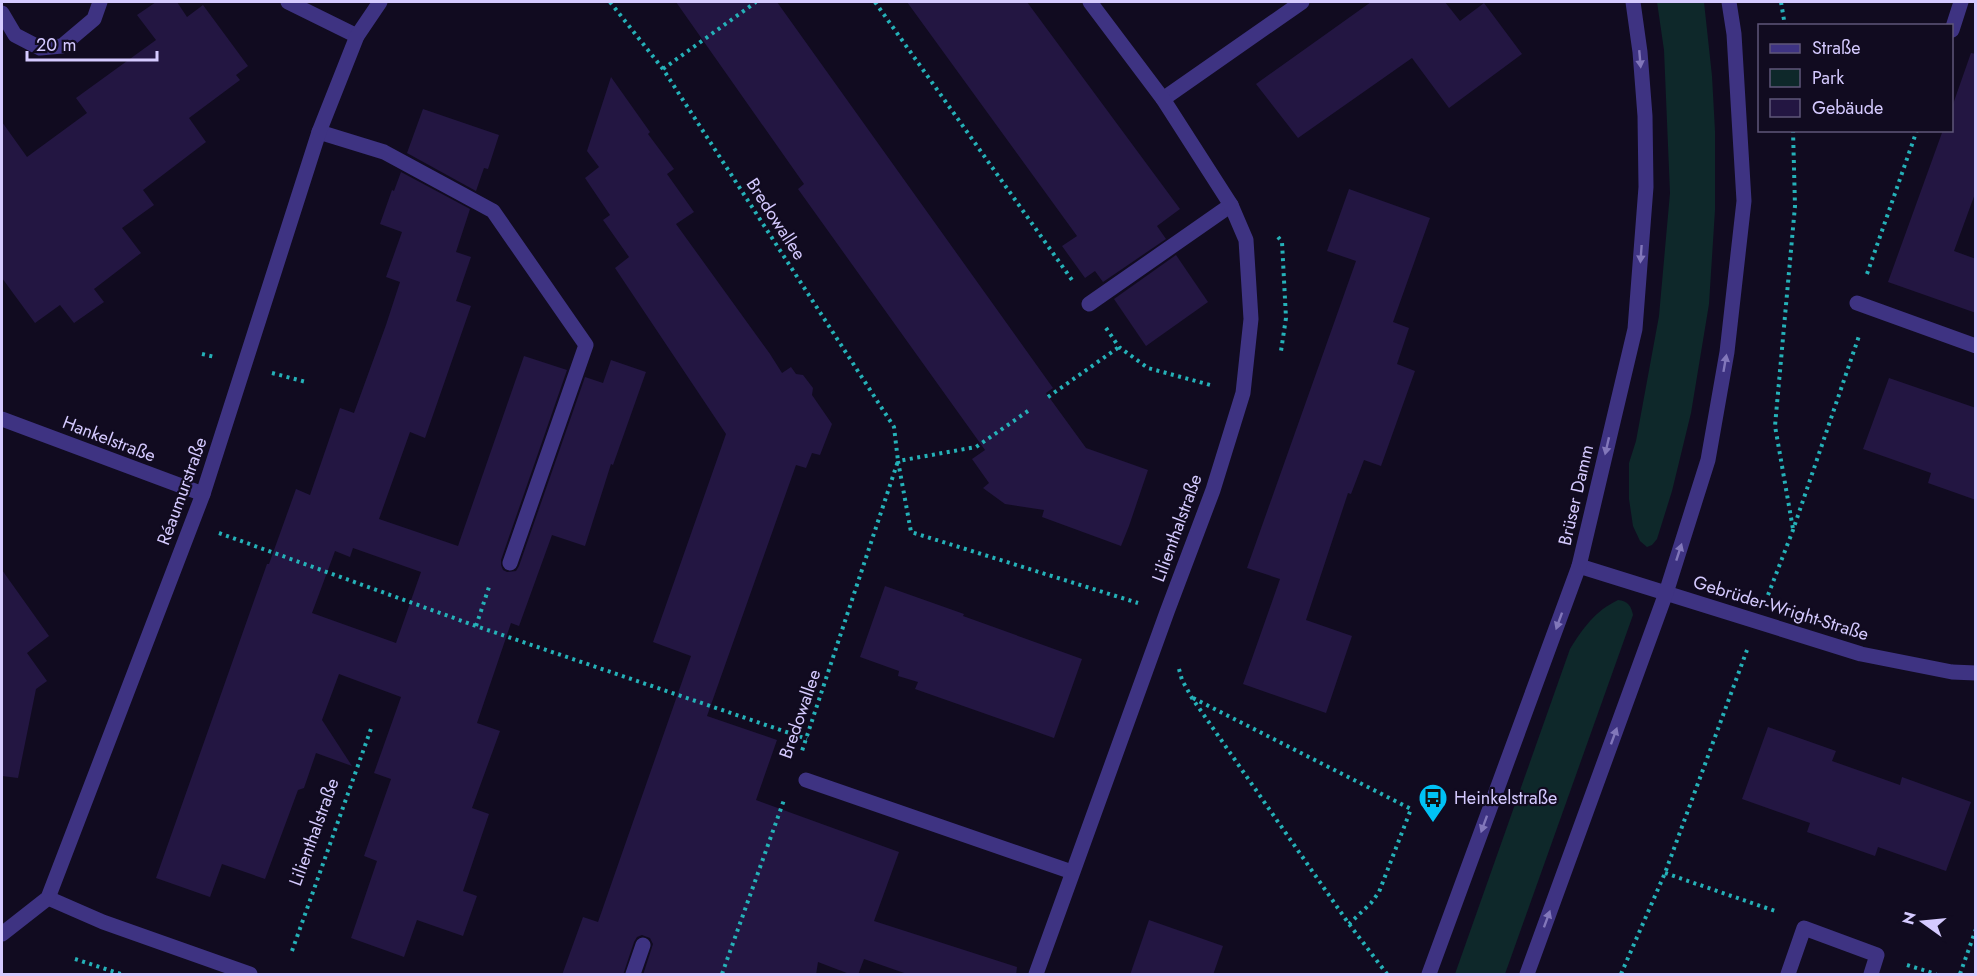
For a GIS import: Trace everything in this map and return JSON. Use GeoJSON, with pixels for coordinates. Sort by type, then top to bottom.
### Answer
{"type":"FeatureCollection","features":[{"type":"Feature","properties":{"kind":"street"},"geometry":{"type":"LineString","coordinates":[[2,13],[15,35],[40,48],[62,46],[94,19],[100,2]]}},
{"type":"Feature","properties":{"kind":"street"},"geometry":{"type":"LineString","coordinates":[[288,2],[357,36]]}},
{"type":"Feature","properties":{"kind":"street","name":"Réaumurstraße"},"geometry":{"type":"LineString","coordinates":[[48,898],[203,494],[319,132],[357,36],[380,2]]}},
{"type":"Feature","properties":{"kind":"street","name":"Lilienthalstraße"},"geometry":{"type":"LineString","coordinates":[[1036,975],[1213,490],[1243,393],[1251,319],[1246,240],[1231,205],[1163,99],[1090,2]]}},
{"type":"Feature","properties":{"kind":"street"},"geometry":{"type":"LineString","coordinates":[[1163,99],[1302,2]]}},
{"type":"Feature","properties":{"kind":"street","name":"Brüser Damm"},"geometry":{"type":"LineString","coordinates":[[1429,975],[1579,566],[1635,329],[1646,187],[1645,116],[1633,2]]}},
{"type":"Feature","properties":{"kind":"street"},"geometry":{"type":"LineString","coordinates":[[1527,975],[1666,593],[1708,460],[1727,352],[1744,201],[1734,34],[1729,2]]}},
{"type":"Feature","properties":{"kind":"street"},"geometry":{"type":"LineString","coordinates":[[1953,27],[1961,2]]}},
{"type":"Feature","properties":{"kind":"street"},"geometry":{"type":"LineString","coordinates":[[319,132],[384,152],[493,211],[586,345],[510,563]]}},
{"type":"Feature","properties":{"kind":"street"},"geometry":{"type":"LineString","coordinates":[[1089,304],[1231,205]]}},
{"type":"Feature","properties":{"kind":"street"},"geometry":{"type":"LineString","coordinates":[[1857,303],[1976,346]]}},
{"type":"Feature","properties":{"kind":"street","name":"Hankelstraße"},"geometry":{"type":"LineString","coordinates":[[2,419],[203,494]]}},
{"type":"Feature","properties":{"kind":"street","name":"Gebrüder-Wright-Straße"},"geometry":{"type":"LineString","coordinates":[[1579,566],[1861,654],[1952,672],[1976,673]]}},
{"type":"Feature","properties":{"kind":"street"},"geometry":{"type":"LineString","coordinates":[[806,780],[1072,872]]}},
{"type":"Feature","properties":{"kind":"street"},"geometry":{"type":"LineString","coordinates":[[2,934],[48,898],[103,922],[250,975]]}},
{"type":"Feature","properties":{"kind":"street"},"geometry":{"type":"LineString","coordinates":[[1788,975],[1804,928],[1877,955],[1871,975]]}},
{"type":"Feature","properties":{"kind":"street"},"geometry":{"type":"LineString","coordinates":[[633,975],[643,945]]}},
{"type":"Feature","properties":{"kind":"path","name":"Bredowallee"},"geometry":{"type":"LineString","coordinates":[[610,2],[663,69],[894,427],[911,532],[1167,612]]}},
{"type":"Feature","properties":{"kind":"path"},"geometry":{"type":"LineString","coordinates":[[663,69],[756,2]]}},
{"type":"Feature","properties":{"kind":"path"},"geometry":{"type":"LineString","coordinates":[[876,2],[1119,347],[1148,368],[1243,393]]}},
{"type":"Feature","properties":{"kind":"path"},"geometry":{"type":"LineString","coordinates":[[1781,2],[1785,24]]}},
{"type":"Feature","properties":{"kind":"path"},"geometry":{"type":"LineString","coordinates":[[1793,132],[1795,206],[1775,426],[1793,530]]}},
{"type":"Feature","properties":{"kind":"path"},"geometry":{"type":"LineString","coordinates":[[1622,975],[1665,873],[1793,530],[1862,326],[1857,303],[1916,132]]}},
{"type":"Feature","properties":{"kind":"path"},"geometry":{"type":"LineString","coordinates":[[1048,397],[1119,347]]}},
{"type":"Feature","properties":{"kind":"path"},"geometry":{"type":"LineString","coordinates":[[898,461],[976,447],[1028,411]]}},
{"type":"Feature","properties":{"kind":"path","name":"Bredowallee"},"geometry":{"type":"LineString","coordinates":[[800,758],[898,461]]}},
{"type":"Feature","properties":{"kind":"path"},"geometry":{"type":"LineString","coordinates":[[191,522],[476,626],[807,739]]}},
{"type":"Feature","properties":{"kind":"path"},"geometry":{"type":"LineString","coordinates":[[476,626],[495,571],[510,563]]}},
{"type":"Feature","properties":{"kind":"path"},"geometry":{"type":"LineString","coordinates":[[1167,612],[1182,680],[1192,698],[1387,975]]}},
{"type":"Feature","properties":{"kind":"path"},"geometry":{"type":"LineString","coordinates":[[1192,698],[1411,809],[1379,892],[1349,924]]}},
{"type":"Feature","properties":{"kind":"path","name":"Lilienthalstraße"},"geometry":{"type":"LineString","coordinates":[[292,951],[372,726]]}},
{"type":"Feature","properties":{"kind":"path"},"geometry":{"type":"LineString","coordinates":[[722,975],[785,798]]}},
{"type":"Feature","properties":{"kind":"path"},"geometry":{"type":"LineString","coordinates":[[1665,873],[1782,914],[1804,928]]}},
{"type":"Feature","properties":{"kind":"path"},"geometry":{"type":"LineString","coordinates":[[1960,975],[1976,929]]}},
{"type":"Feature","properties":{"kind":"path"},"geometry":{"type":"LineString","coordinates":[[75,959],[121,975]]}},
{"type":"Feature","properties":{"kind":"green space"},"geometry":{"type":"Polygon","coordinates":[[[1657,2],[1704,2],[1715,131],[1715,210],[1709,304],[1691,413],[1672,491],[1657,539],[1647,547],[1640,541],[1633,526],[1629,499],[1629,463],[1636,441],[1659,316],[1670,193],[1664,50],[1657,2]]]}},
{"type":"Feature","properties":{"kind":"green space"},"geometry":{"type":"Polygon","coordinates":[[[1618,600],[1628,604],[1633,615],[1505,974],[1455,974],[1570,649],[1590,621],[1603,609],[1618,600]]]}},
{"type":"Feature","properties":{"kind":"building"},"geometry":{"type":"Polygon","coordinates":[[[156,2],[177,2],[187,17],[203,5],[248,66],[236,75],[240,80],[189,118],[206,142],[143,190],[154,205],[122,228],[141,253],[94,289],[104,302],[74,323],[60,305],[35,323],[2,278],[2,122],[27,157],[87,113],[76,98],[156,40],[137,15],[156,2]]]}},
{"type":"Feature","properties":{"kind":"building"},"geometry":{"type":"Polygon","coordinates":[[[676,2],[777,2],[1053,388],[1046,393],[1086,448],[1148,470],[1121,546],[1042,517],[1044,510],[1005,504],[983,488],[989,483],[972,459],[985,450],[798,189],[804,184],[676,2]]]}},
{"type":"Feature","properties":{"kind":"building"},"geometry":{"type":"Polygon","coordinates":[[[907,2],[1027,2],[1180,209],[1157,226],[1166,239],[1103,282],[1095,271],[1085,278],[1062,246],[1077,236],[907,2]]]}},
{"type":"Feature","properties":{"kind":"building"},"geometry":{"type":"Polygon","coordinates":[[[1371,2],[1445,2],[1460,21],[1484,3],[1522,54],[1449,108],[1412,58],[1298,138],[1256,84],[1371,2]]]}},
{"type":"Feature","properties":{"kind":"building"},"geometry":{"type":"Polygon","coordinates":[[[1971,53],[1976,54],[1976,191],[1954,251],[1976,259],[1976,313],[1888,282],[1942,132],[1953,132],[1953,104],[1971,53]]]}},
{"type":"Feature","properties":{"kind":"building"},"geometry":{"type":"Polygon","coordinates":[[[611,77],[674,169],[667,174],[694,212],[676,224],[782,373],[791,367],[796,374],[803,375],[813,388],[812,395],[832,424],[820,455],[812,453],[806,468],[796,465],[707,716],[777,740],[756,800],[899,852],[874,921],[1017,967],[1016,975],[910,975],[864,959],[858,975],[852,975],[818,962],[816,975],[643,975],[653,944],[650,938],[642,935],[634,942],[623,975],[562,975],[583,917],[598,922],[691,656],[653,642],[726,434],[615,268],[629,257],[603,220],[610,215],[585,178],[599,167],[587,151],[611,77]]]}},
{"type":"Feature","properties":{"kind":"building"},"geometry":{"type":"Polygon","coordinates":[[[423,109],[499,135],[488,169],[484,168],[476,191],[407,153],[423,109]]]}},
{"type":"Feature","properties":{"kind":"building"},"geometry":{"type":"Polygon","coordinates":[[[401,172],[470,209],[456,252],[471,257],[456,301],[471,306],[425,438],[410,432],[379,519],[458,546],[524,356],[567,370],[501,560],[503,570],[516,571],[585,377],[603,383],[611,360],[646,372],[613,465],[611,464],[585,546],[552,535],[519,626],[511,623],[477,723],[500,731],[472,808],[489,814],[463,891],[477,896],[463,936],[417,920],[404,957],[351,938],[377,861],[364,856],[391,779],[374,773],[401,697],[339,674],[322,720],[352,766],[316,753],[304,788],[298,790],[265,879],[222,864],[210,897],[156,878],[267,564],[269,564],[296,489],[310,495],[340,408],[354,413],[386,325],[400,282],[386,277],[402,232],[380,224],[392,190],[394,191],[401,172]],[[353,548],[350,557],[335,551],[312,613],[396,643],[421,572],[353,548]]]}},
{"type":"Feature","properties":{"kind":"building"},"geometry":{"type":"Polygon","coordinates":[[[1349,189],[1430,218],[1393,322],[1409,328],[1397,364],[1415,371],[1381,466],[1364,460],[1351,494],[1348,493],[1306,620],[1352,636],[1326,713],[1243,684],[1280,579],[1247,568],[1356,261],[1327,251],[1349,189]]]}},
{"type":"Feature","properties":{"kind":"building"},"geometry":{"type":"Polygon","coordinates":[[[1176,255],[1208,302],[1146,346],[1114,299],[1176,255]]]}},
{"type":"Feature","properties":{"kind":"building"},"geometry":{"type":"Polygon","coordinates":[[[1889,378],[1976,408],[1976,500],[1928,483],[1931,473],[1863,449],[1889,378]]]}},
{"type":"Feature","properties":{"kind":"building"},"geometry":{"type":"Polygon","coordinates":[[[2,570],[49,636],[27,653],[47,681],[36,689],[18,778],[2,776],[2,570]]]}},
{"type":"Feature","properties":{"kind":"building"},"geometry":{"type":"Polygon","coordinates":[[[885,586],[1082,659],[1054,738],[915,689],[918,682],[898,676],[899,671],[860,657],[885,586]]]}},
{"type":"Feature","properties":{"kind":"building"},"geometry":{"type":"Polygon","coordinates":[[[1768,727],[1836,751],[1832,761],[1900,785],[1902,777],[1971,802],[1946,871],[1878,847],[1875,856],[1807,832],[1810,823],[1742,799],[1768,727]]]}},
{"type":"Feature","properties":{"kind":"building"},"geometry":{"type":"Polygon","coordinates":[[[1149,920],[1223,946],[1213,975],[1130,975],[1149,920]]]}},
{"type":"Feature","properties":{"kind":"place","name":"Heinkelstraße"},"geometry":{"type":"Point","coordinates":[1433,824]}}]}
